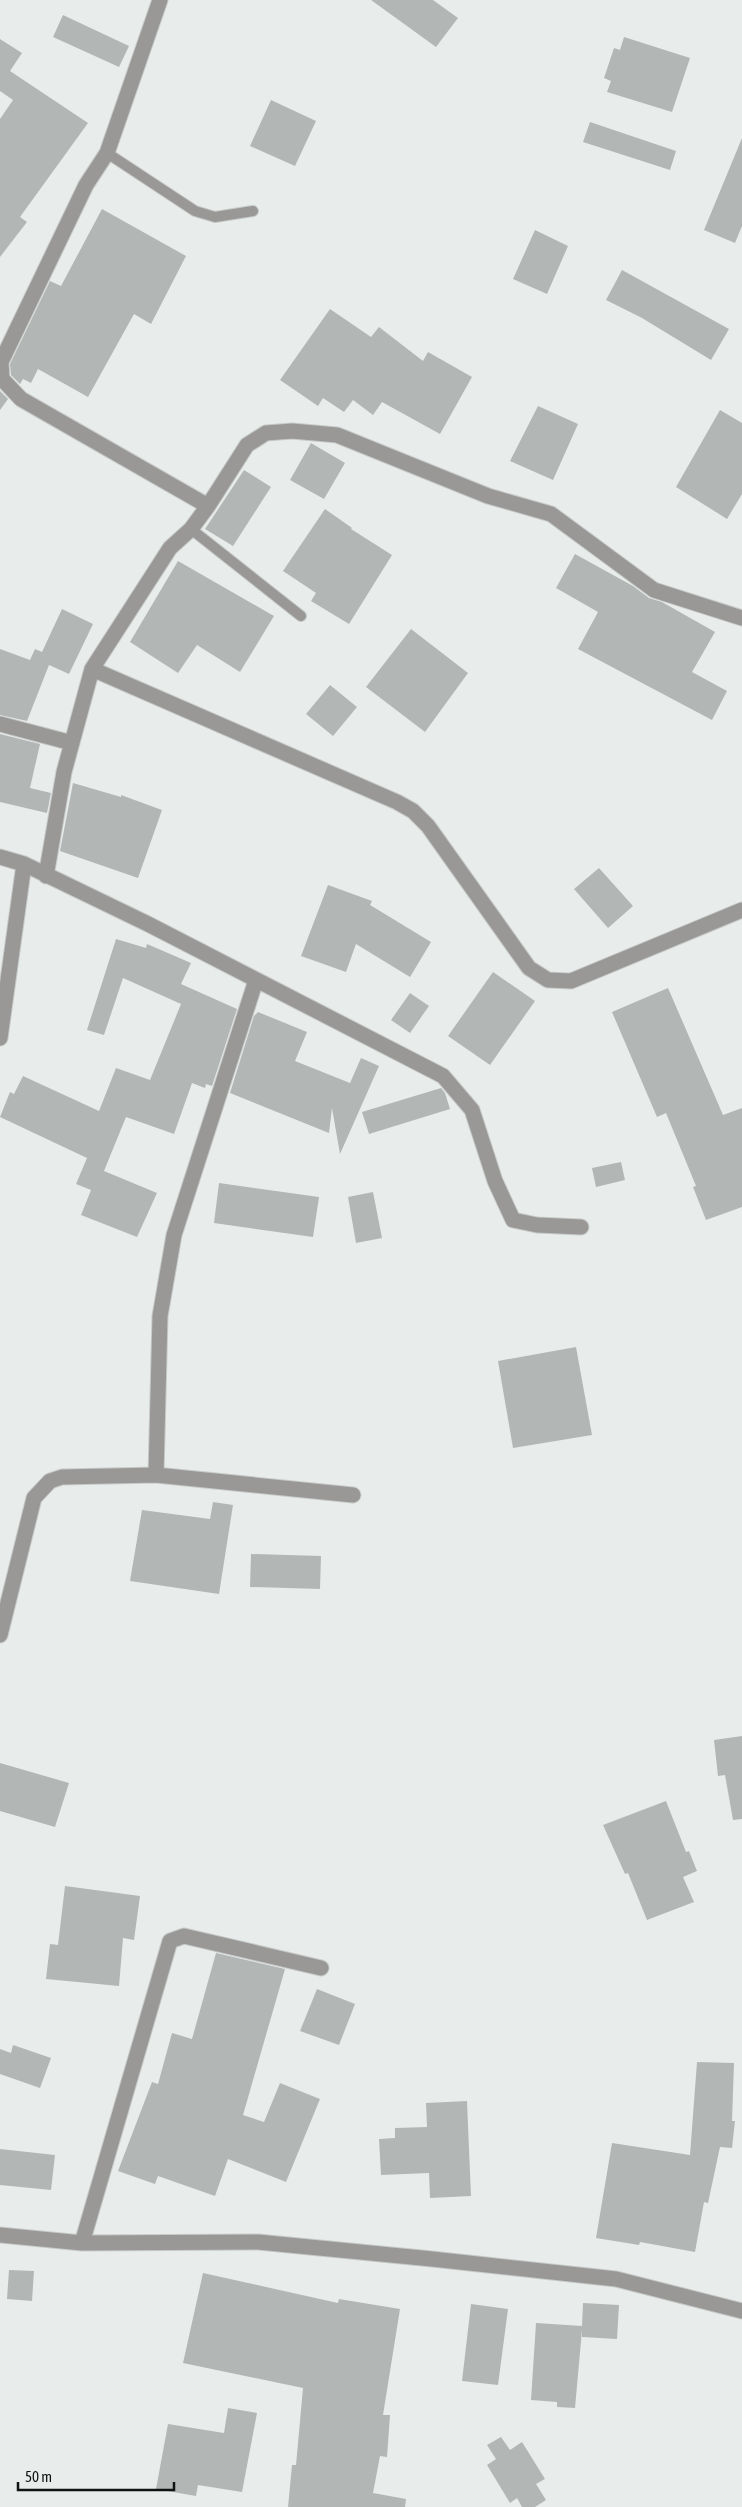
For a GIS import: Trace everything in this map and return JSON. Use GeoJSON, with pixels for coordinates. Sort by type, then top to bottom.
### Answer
{"type":"FeatureCollection","features":[{"type":"Feature","properties":{"kind":"street"},"geometry":{"type":"LineString","coordinates":[[160,0],[107,153],[86,185],[1,362],[2,379],[21,399],[208,506]]}},
{"type":"Feature","properties":{"kind":"street"},"geometry":{"type":"LineString","coordinates":[[46,876],[64,772],[92,669],[170,548],[191,529],[208,506],[247,444],[266,434],[292,431],[337,434],[488,496],[551,514],[654,590],[742,618]]}},
{"type":"Feature","properties":{"kind":"street"},"geometry":{"type":"LineString","coordinates":[[92,669],[413,811],[428,826],[529,968],[548,980],[571,981],[742,910]]}},
{"type":"Feature","properties":{"kind":"street"},"geometry":{"type":"LineString","coordinates":[[0,724],[72,743]]}},
{"type":"Feature","properties":{"kind":"street"},"geometry":{"type":"LineString","coordinates":[[0,857],[24,864],[148,924],[443,1076],[472,1110],[496,1181],[513,1220],[537,1225],[581,1227]]}},
{"type":"Feature","properties":{"kind":"street"},"geometry":{"type":"LineString","coordinates":[[0,1038],[24,864]]}},
{"type":"Feature","properties":{"kind":"street"},"geometry":{"type":"LineString","coordinates":[[156,1475],[160,1316],[174,1235],[256,980]]}},
{"type":"Feature","properties":{"kind":"street"},"geometry":{"type":"LineString","coordinates":[[0,1634],[34,1498],[41,1488],[50,1481],[62,1477],[156,1475],[354,1495]]}},
{"type":"Feature","properties":{"kind":"street"},"geometry":{"type":"LineString","coordinates":[[82,2243],[170,1941],[184,1936],[321,1968]]}},
{"type":"Feature","properties":{"kind":"street"},"geometry":{"type":"LineString","coordinates":[[0,2235],[82,2243],[258,2242],[432,2259],[616,2279],[742,2311]]}},
{"type":"Feature","properties":{"kind":"lane"},"geometry":{"type":"LineString","coordinates":[[107,153],[195,211],[215,217],[252,211]]}},
{"type":"Feature","properties":{"kind":"lane"},"geometry":{"type":"LineString","coordinates":[[191,529],[302,616]]}},
{"type":"Feature","properties":{"kind":"building"},"geometry":{"type":"Polygon","coordinates":[[[371,0],[433,0],[458,18],[436,47],[371,0]]]}},
{"type":"Feature","properties":{"kind":"building"},"geometry":{"type":"Polygon","coordinates":[[[63,15],[129,46],[119,67],[53,37],[63,15]]]}},
{"type":"Feature","properties":{"kind":"building"},"geometry":{"type":"Polygon","coordinates":[[[624,37],[690,58],[672,112],[607,92],[611,81],[604,78],[614,48],[620,50],[624,37]]]}},
{"type":"Feature","properties":{"kind":"building"},"geometry":{"type":"Polygon","coordinates":[[[0,39],[22,53],[10,71],[88,123],[20,217],[27,222],[0,257],[0,119],[13,100],[0,91],[0,39]]]}},
{"type":"Feature","properties":{"kind":"building"},"geometry":{"type":"Polygon","coordinates":[[[271,100],[316,121],[295,166],[250,146],[271,100]]]}},
{"type":"Feature","properties":{"kind":"building"},"geometry":{"type":"Polygon","coordinates":[[[590,122],[676,151],[670,170],[583,142],[590,122]]]}},
{"type":"Feature","properties":{"kind":"building"},"geometry":{"type":"Polygon","coordinates":[[[742,138],[742,226],[735,243],[704,230],[742,138]]]}},
{"type":"Feature","properties":{"kind":"building"},"geometry":{"type":"Polygon","coordinates":[[[102,209],[186,256],[151,324],[134,314],[88,397],[38,369],[31,383],[23,379],[20,384],[11,375],[10,364],[50,281],[61,286],[102,209]]]}},
{"type":"Feature","properties":{"kind":"building"},"geometry":{"type":"Polygon","coordinates":[[[535,230],[568,246],[547,294],[513,279],[535,230]]]}},
{"type":"Feature","properties":{"kind":"building"},"geometry":{"type":"Polygon","coordinates":[[[622,270],[729,329],[711,360],[642,318],[606,300],[622,270]]]}},
{"type":"Feature","properties":{"kind":"building"},"geometry":{"type":"Polygon","coordinates":[[[330,309],[371,337],[379,327],[423,361],[428,352],[472,377],[440,434],[382,402],[373,415],[353,400],[344,412],[323,398],[318,406],[280,380],[330,309]]]}},
{"type":"Feature","properties":{"kind":"building"},"geometry":{"type":"Polygon","coordinates":[[[0,391],[8,399],[0,410],[0,391]]]}},
{"type":"Feature","properties":{"kind":"building"},"geometry":{"type":"Polygon","coordinates":[[[538,406],[578,424],[553,480],[510,461],[538,406]]]}},
{"type":"Feature","properties":{"kind":"building"},"geometry":{"type":"Polygon","coordinates":[[[720,410],[742,423],[742,494],[727,519],[676,487],[720,410]]]}},
{"type":"Feature","properties":{"kind":"building"},"geometry":{"type":"Polygon","coordinates":[[[311,443],[345,463],[324,499],[290,480],[311,443]]]}},
{"type":"Feature","properties":{"kind":"building"},"geometry":{"type":"Polygon","coordinates":[[[244,470],[271,487],[233,546],[205,529],[244,470]]]}},
{"type":"Feature","properties":{"kind":"building"},"geometry":{"type":"Polygon","coordinates":[[[325,509],[351,529],[392,555],[349,624],[311,601],[316,593],[283,571],[325,509]]]}},
{"type":"Feature","properties":{"kind":"building"},"geometry":{"type":"Polygon","coordinates":[[[575,554],[633,586],[649,598],[662,602],[715,632],[692,672],[727,691],[712,720],[578,649],[598,612],[556,588],[575,554]]]}},
{"type":"Feature","properties":{"kind":"building"},"geometry":{"type":"Polygon","coordinates":[[[178,561],[274,616],[240,672],[197,645],[178,673],[130,642],[178,561]]]}},
{"type":"Feature","properties":{"kind":"building"},"geometry":{"type":"Polygon","coordinates":[[[62,609],[93,624],[69,674],[49,665],[27,721],[0,715],[0,649],[30,660],[35,649],[42,652],[62,609]]]}},
{"type":"Feature","properties":{"kind":"building"},"geometry":{"type":"Polygon","coordinates":[[[411,629],[468,673],[425,732],[366,687],[411,629]]]}},
{"type":"Feature","properties":{"kind":"building"},"geometry":{"type":"Polygon","coordinates":[[[330,685],[357,707],[333,736],[306,714],[330,685]]]}},
{"type":"Feature","properties":{"kind":"building"},"geometry":{"type":"Polygon","coordinates":[[[0,734],[40,744],[30,788],[51,793],[47,813],[0,802],[0,734]]]}},
{"type":"Feature","properties":{"kind":"building"},"geometry":{"type":"Polygon","coordinates":[[[73,783],[121,797],[121,795],[162,810],[138,878],[60,851],[73,783]]]}},
{"type":"Feature","properties":{"kind":"building"},"geometry":{"type":"Polygon","coordinates":[[[599,868],[633,906],[608,928],[574,889],[599,868]]]}},
{"type":"Feature","properties":{"kind":"building"},"geometry":{"type":"Polygon","coordinates":[[[328,885],[372,901],[370,905],[431,942],[410,977],[356,944],[346,972],[301,956],[328,885]]]}},
{"type":"Feature","properties":{"kind":"building"},"geometry":{"type":"Polygon","coordinates":[[[116,939],[146,948],[147,944],[191,963],[181,984],[237,1009],[212,1086],[206,1084],[205,1088],[192,1083],[174,1134],[126,1117],[104,1171],[157,1193],[137,1237],[81,1215],[91,1190],[76,1184],[87,1158],[0,1117],[10,1092],[14,1094],[23,1076],[99,1111],[116,1068],[150,1080],[181,1004],[123,978],[104,1035],[87,1030],[116,939]]]}},
{"type":"Feature","properties":{"kind":"building"},"geometry":{"type":"Polygon","coordinates":[[[493,972],[535,1001],[490,1065],[448,1036],[493,972]]]}},
{"type":"Feature","properties":{"kind":"building"},"geometry":{"type":"Polygon","coordinates":[[[668,988],[723,1115],[742,1108],[742,1207],[706,1220],[693,1187],[696,1186],[666,1113],[657,1117],[612,1012],[668,988]]]}},
{"type":"Feature","properties":{"kind":"building"},"geometry":{"type":"Polygon","coordinates":[[[410,993],[429,1006],[410,1033],[391,1020],[410,993]]]}},
{"type":"Feature","properties":{"kind":"building"},"geometry":{"type":"Polygon","coordinates":[[[258,1012],[307,1032],[295,1061],[350,1083],[361,1058],[379,1066],[340,1154],[332,1108],[329,1133],[230,1093],[254,1016],[258,1012]]]}},
{"type":"Feature","properties":{"kind":"building"},"geometry":{"type":"Polygon","coordinates":[[[441,1088],[445,1093],[450,1109],[369,1134],[362,1112],[441,1088]]]}},
{"type":"Feature","properties":{"kind":"building"},"geometry":{"type":"Polygon","coordinates":[[[621,1162],[625,1180],[596,1187],[592,1168],[621,1162]]]}},
{"type":"Feature","properties":{"kind":"building"},"geometry":{"type":"Polygon","coordinates":[[[219,1183],[319,1197],[313,1237],[214,1223],[219,1183]]]}},
{"type":"Feature","properties":{"kind":"building"},"geometry":{"type":"Polygon","coordinates":[[[373,1192],[382,1238],[356,1243],[348,1197],[373,1192]]]}},
{"type":"Feature","properties":{"kind":"building"},"geometry":{"type":"Polygon","coordinates":[[[576,1347],[592,1435],[513,1448],[498,1361],[576,1347]]]}},
{"type":"Feature","properties":{"kind":"building"},"geometry":{"type":"Polygon","coordinates":[[[213,1502],[233,1505],[219,1594],[130,1581],[142,1510],[210,1519],[213,1502]]]}},
{"type":"Feature","properties":{"kind":"building"},"geometry":{"type":"Polygon","coordinates":[[[251,1554],[321,1556],[320,1589],[250,1587],[251,1554]]]}},
{"type":"Feature","properties":{"kind":"building"},"geometry":{"type":"Polygon","coordinates":[[[742,1736],[742,1819],[733,1820],[725,1775],[718,1776],[714,1740],[742,1736]]]}},
{"type":"Feature","properties":{"kind":"building"},"geometry":{"type":"Polygon","coordinates":[[[0,1763],[69,1783],[55,1827],[0,1811],[0,1763]]]}},
{"type":"Feature","properties":{"kind":"building"},"geometry":{"type":"Polygon","coordinates":[[[666,1801],[686,1852],[689,1851],[697,1871],[683,1877],[694,1902],[647,1920],[628,1873],[625,1874],[603,1825],[666,1801]]]}},
{"type":"Feature","properties":{"kind":"building"},"geometry":{"type":"Polygon","coordinates":[[[65,1886],[140,1896],[134,1940],[123,1938],[119,1986],[46,1979],[50,1944],[58,1945],[65,1886]]]}},
{"type":"Feature","properties":{"kind":"building"},"geometry":{"type":"Polygon","coordinates":[[[216,1953],[285,1969],[243,2115],[264,2122],[280,2083],[320,2099],[286,2182],[228,2159],[215,2196],[158,2176],[155,2184],[118,2171],[152,2082],[158,2084],[172,2033],[192,2039],[216,1953]]]}},
{"type":"Feature","properties":{"kind":"building"},"geometry":{"type":"Polygon","coordinates":[[[317,1989],[355,2004],[339,2045],[300,2031],[317,1989]]]}},
{"type":"Feature","properties":{"kind":"building"},"geometry":{"type":"Polygon","coordinates":[[[13,2045],[51,2058],[40,2088],[0,2074],[0,2049],[11,2053],[13,2045]]]}},
{"type":"Feature","properties":{"kind":"building"},"geometry":{"type":"Polygon","coordinates":[[[697,2062],[734,2063],[732,2121],[735,2121],[732,2148],[720,2147],[708,2203],[704,2202],[695,2252],[640,2242],[639,2245],[596,2238],[612,2143],[690,2155],[697,2062]]]}},
{"type":"Feature","properties":{"kind":"building"},"geometry":{"type":"Polygon","coordinates":[[[467,2101],[471,2196],[430,2198],[429,2173],[381,2175],[379,2139],[395,2138],[395,2128],[427,2127],[426,2103],[467,2101]]]}},
{"type":"Feature","properties":{"kind":"building"},"geometry":{"type":"Polygon","coordinates":[[[0,2149],[55,2155],[51,2190],[0,2185],[0,2149]]]}},
{"type":"Feature","properties":{"kind":"building"},"geometry":{"type":"Polygon","coordinates":[[[9,2270],[34,2271],[32,2301],[7,2299],[9,2270]]]}},
{"type":"Feature","properties":{"kind":"building"},"geometry":{"type":"Polygon","coordinates":[[[203,2273],[338,2303],[339,2299],[400,2309],[383,2415],[390,2415],[387,2457],[380,2456],[373,2493],[406,2499],[405,2507],[288,2507],[292,2465],[296,2465],[303,2388],[183,2363],[203,2273]]]}},
{"type":"Feature","properties":{"kind":"building"},"geometry":{"type":"Polygon","coordinates":[[[583,2303],[619,2305],[617,2339],[582,2337],[582,2330],[575,2408],[557,2407],[557,2402],[531,2400],[536,2323],[582,2326],[583,2303]]]}},
{"type":"Feature","properties":{"kind":"building"},"geometry":{"type":"Polygon","coordinates":[[[471,2304],[508,2309],[498,2385],[462,2381],[471,2304]]]}},
{"type":"Feature","properties":{"kind":"building"},"geometry":{"type":"Polygon","coordinates":[[[228,2408],[257,2413],[242,2492],[198,2485],[196,2496],[156,2489],[168,2424],[224,2433],[228,2408]]]}},
{"type":"Feature","properties":{"kind":"building"},"geometry":{"type":"Polygon","coordinates":[[[501,2437],[510,2450],[522,2442],[545,2479],[536,2484],[546,2500],[535,2507],[522,2507],[517,2498],[510,2503],[487,2465],[496,2459],[487,2445],[501,2437]]]}}]}
